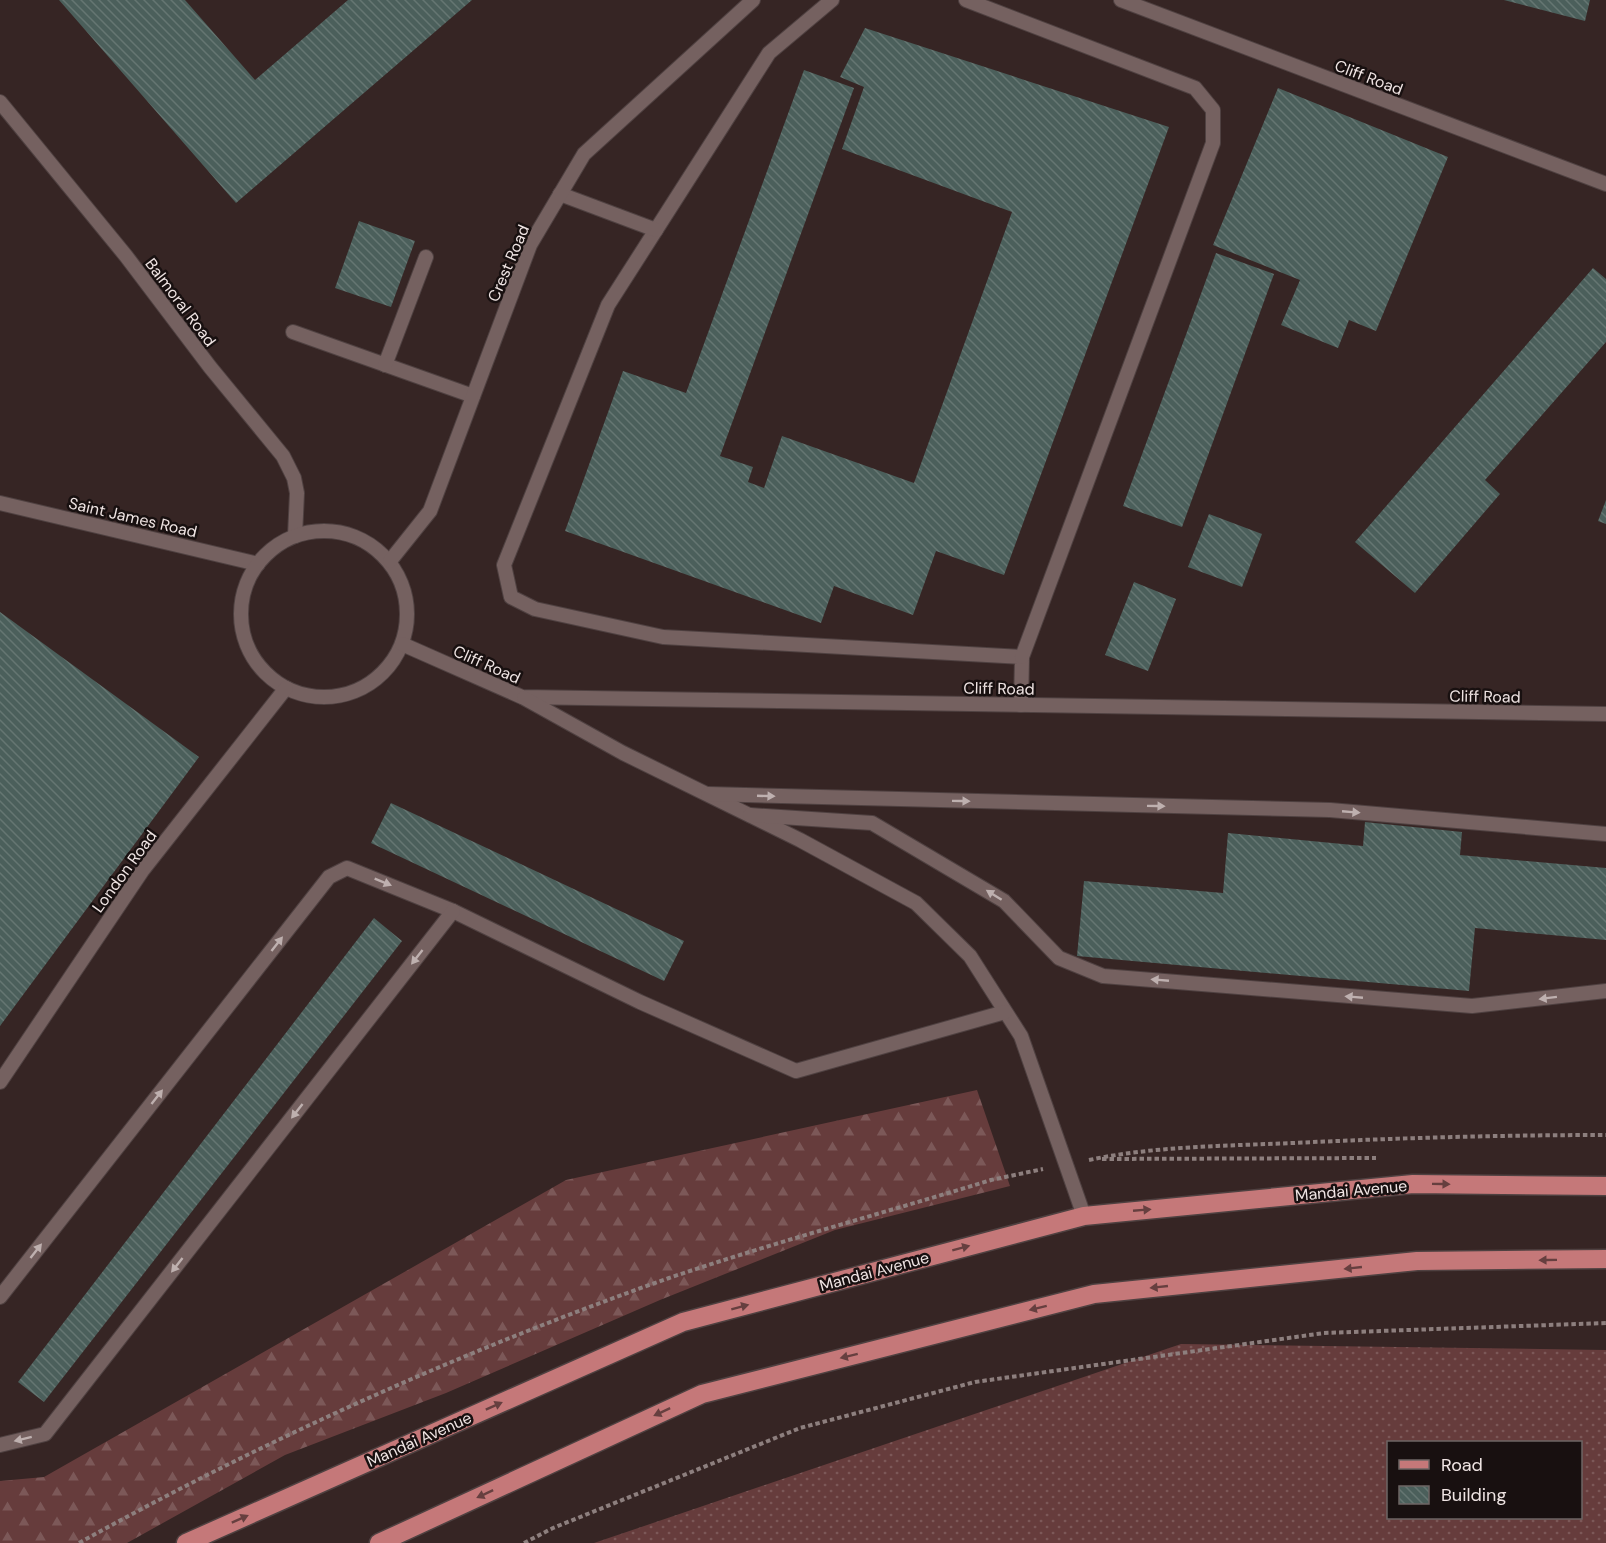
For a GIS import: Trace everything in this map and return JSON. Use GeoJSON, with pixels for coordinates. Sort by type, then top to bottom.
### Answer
{"type":"FeatureCollection","features":[{"type":"Feature","properties":{"kind":"main road","name":"Mandai Avenue"},"geometry":{"type":"LineString","coordinates":[[186,1543],[683,1322],[1084,1216],[1413,1184],[1606,1186]]}},
{"type":"Feature","properties":{"kind":"main road"},"geometry":{"type":"LineString","coordinates":[[379,1543],[702,1394],[1094,1294],[1418,1261],[1606,1259]]}},
{"type":"Feature","properties":{"kind":"lane","name":"Crest Road"},"geometry":{"type":"LineString","coordinates":[[390,561],[430,510],[530,245],[584,154],[753,0]]}},
{"type":"Feature","properties":{"kind":"lane"},"geometry":{"type":"LineString","coordinates":[[832,0],[769,53],[608,305],[504,565],[511,597],[535,609],[663,637],[1022,657]]}},
{"type":"Feature","properties":{"kind":"lane"},"geometry":{"type":"LineString","coordinates":[[966,0],[1195,88],[1213,110],[1213,143],[1022,657],[1021,705]]}},
{"type":"Feature","properties":{"kind":"lane","name":"Cliff Road"},"geometry":{"type":"LineString","coordinates":[[1121,0],[1606,184]]}},
{"type":"Feature","properties":{"kind":"lane","name":"Balmoral Road"},"geometry":{"type":"LineString","coordinates":[[0,102],[126,256],[210,368],[282,456],[294,478],[297,493],[295,536]]}},
{"type":"Feature","properties":{"kind":"lane"},"geometry":{"type":"LineString","coordinates":[[560,194],[656,230]]}},
{"type":"Feature","properties":{"kind":"lane"},"geometry":{"type":"LineString","coordinates":[[386,365],[426,257]]}},
{"type":"Feature","properties":{"kind":"lane"},"geometry":{"type":"LineString","coordinates":[[293,332],[473,396]]}},
{"type":"Feature","properties":{"kind":"lane","name":"Saint James Road"},"geometry":{"type":"LineString","coordinates":[[0,503],[258,564]]}},
{"type":"Feature","properties":{"kind":"lane"},"geometry":{"type":"LineString","coordinates":[[321,531],[346,534],[370,544],[390,561],[404,588],[408,616],[402,645],[387,668],[366,686],[340,695],[313,696],[286,688],[266,673],[250,652],[242,629],[241,606],[247,583],[258,564],[275,547],[295,536],[321,531]]}},
{"type":"Feature","properties":{"kind":"lane","name":"Cliff Road"},"geometry":{"type":"LineString","coordinates":[[402,645],[522,697],[1606,714]]}},
{"type":"Feature","properties":{"kind":"lane","name":"London Road"},"geometry":{"type":"LineString","coordinates":[[0,1082],[142,871],[286,688]]}},
{"type":"Feature","properties":{"kind":"lane"},"geometry":{"type":"LineString","coordinates":[[522,697],[623,753],[750,815],[916,903],[970,956],[1021,1036],[1084,1216]]}},
{"type":"Feature","properties":{"kind":"lane"},"geometry":{"type":"LineString","coordinates":[[708,794],[1330,810],[1606,834]]}},
{"type":"Feature","properties":{"kind":"lane"},"geometry":{"type":"LineString","coordinates":[[750,815],[872,823],[1004,901],[1059,958],[1103,976],[1472,1006],[1606,990]]}},
{"type":"Feature","properties":{"kind":"lane"},"geometry":{"type":"LineString","coordinates":[[0,1297],[329,877],[347,868],[453,911],[639,1002],[796,1071],[1005,1012]]}},
{"type":"Feature","properties":{"kind":"lane"},"geometry":{"type":"LineString","coordinates":[[0,1445],[45,1434],[453,911]]}},
{"type":"Feature","properties":{"kind":"path"},"geometry":{"type":"LineString","coordinates":[[1092,1159],[1385,1158]]}},
{"type":"Feature","properties":{"kind":"path"},"geometry":{"type":"LineString","coordinates":[[524,1543],[554,1528],[800,1428],[975,1382],[1324,1333],[1606,1323]]}},
{"type":"Feature","properties":{"kind":"green space"},"geometry":{"type":"Polygon","coordinates":[[[977,1090],[1010,1186],[835,1230],[660,1300],[446,1393],[285,1455],[127,1543],[0,1543],[0,1481],[44,1477],[566,1180],[977,1090]]]}},
{"type":"Feature","properties":{"kind":"green space"},"geometry":{"type":"Polygon","coordinates":[[[1181,1344],[1606,1350],[1606,1543],[594,1543],[1181,1344]]]}},
{"type":"Feature","properties":{"kind":"building"},"geometry":{"type":"Polygon","coordinates":[[[59,0],[185,0],[255,80],[348,0],[472,0],[236,203],[59,0]]]}},
{"type":"Feature","properties":{"kind":"building"},"geometry":{"type":"Polygon","coordinates":[[[1504,0],[1590,0],[1585,21],[1504,0]]]}},
{"type":"Feature","properties":{"kind":"building"},"geometry":{"type":"Polygon","coordinates":[[[865,28],[1169,127],[1004,575],[936,551],[913,615],[834,586],[821,623],[565,531],[623,371],[686,393],[804,70],[854,88],[720,456],[753,467],[748,482],[764,488],[782,436],[914,483],[1012,212],[842,149],[864,87],[840,77],[865,28]]]}},
{"type":"Feature","properties":{"kind":"building"},"geometry":{"type":"Polygon","coordinates":[[[1278,88],[1448,157],[1376,331],[1349,320],[1338,348],[1281,325],[1300,280],[1213,245],[1278,88]]]}},
{"type":"Feature","properties":{"kind":"building"},"geometry":{"type":"Polygon","coordinates":[[[359,221],[415,241],[391,307],[335,288],[359,221]]]}},
{"type":"Feature","properties":{"kind":"building"},"geometry":{"type":"Polygon","coordinates":[[[1216,253],[1274,274],[1182,527],[1123,506],[1216,253]]]}},
{"type":"Feature","properties":{"kind":"building"},"geometry":{"type":"Polygon","coordinates":[[[1593,268],[1606,279],[1606,342],[1485,480],[1500,494],[1415,593],[1355,542],[1593,268]]]}},
{"type":"Feature","properties":{"kind":"building"},"geometry":{"type":"Polygon","coordinates":[[[1606,500],[1606,524],[1598,521],[1606,500]]]}},
{"type":"Feature","properties":{"kind":"building"},"geometry":{"type":"Polygon","coordinates":[[[1209,514],[1262,534],[1242,587],[1188,567],[1209,514]]]}},
{"type":"Feature","properties":{"kind":"building"},"geometry":{"type":"Polygon","coordinates":[[[1134,582],[1176,599],[1148,671],[1105,655],[1134,582]]]}},
{"type":"Feature","properties":{"kind":"building"},"geometry":{"type":"Polygon","coordinates":[[[0,612],[199,757],[0,1026],[0,612]]]}},
{"type":"Feature","properties":{"kind":"building"},"geometry":{"type":"Polygon","coordinates":[[[391,803],[684,941],[664,981],[371,843],[391,803]]]}},
{"type":"Feature","properties":{"kind":"building"},"geometry":{"type":"Polygon","coordinates":[[[1365,822],[1462,832],[1460,855],[1606,868],[1606,940],[1475,928],[1469,991],[1077,956],[1084,881],[1223,893],[1228,833],[1363,846],[1365,822]]]}},
{"type":"Feature","properties":{"kind":"building"},"geometry":{"type":"Polygon","coordinates":[[[374,918],[402,941],[44,1402],[18,1382],[374,918]]]}}]}
